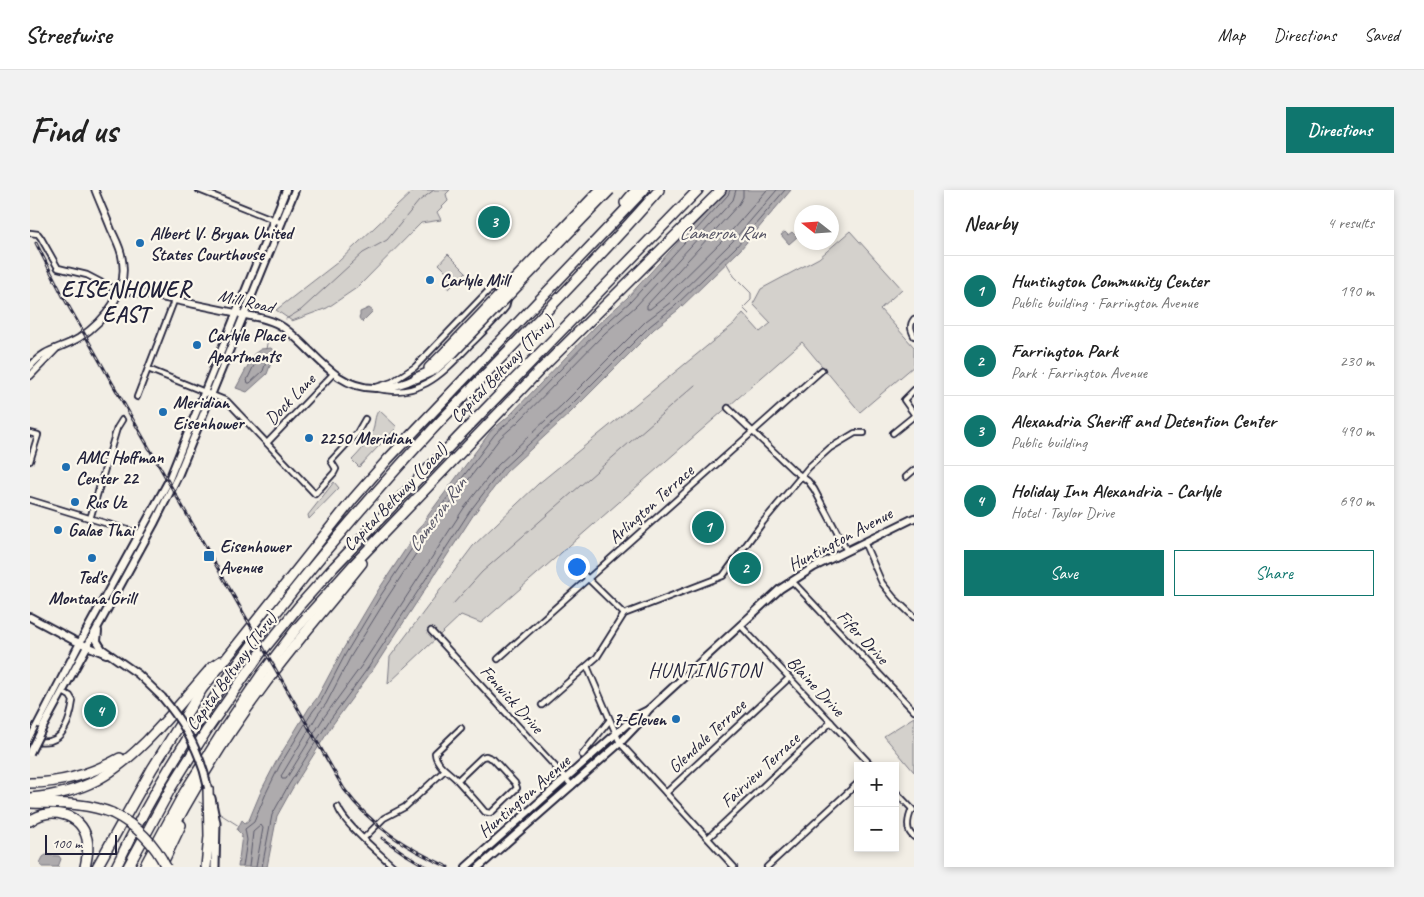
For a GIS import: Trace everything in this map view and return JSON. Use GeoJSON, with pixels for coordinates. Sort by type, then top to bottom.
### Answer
{"type":"FeatureCollection","features":[{"type":"Feature","properties":{"kind":"highway"},"geometry":{"type":"LineString","coordinates":[[416,378],[434,370],[600,190]]}},
{"type":"Feature","properties":{"kind":"highway"},"geometry":{"type":"LineString","coordinates":[[449,353],[610,190]]}},
{"type":"Feature","properties":{"kind":"highway"},"geometry":{"type":"LineString","coordinates":[[602,234],[636,190]]}},
{"type":"Feature","properties":{"kind":"highway","name":"Capital Beltway (Local)"},"geometry":{"type":"LineString","coordinates":[[97,867],[136,797],[202,689],[353,499],[382,466],[644,190]]}},
{"type":"Feature","properties":{"kind":"highway","name":"Capital Beltway (Thru)"},"geometry":{"type":"LineString","coordinates":[[116,867],[163,780],[203,716],[240,660],[288,598],[390,476],[594,263],[658,190]]}},
{"type":"Feature","properties":{"kind":"highway"},"geometry":{"type":"LineString","coordinates":[[594,263],[666,190]]}},
{"type":"Feature","properties":{"kind":"highway","name":"Capital Beltway (Thru)"},"geometry":{"type":"LineString","coordinates":[[128,867],[172,786],[207,730],[260,654],[299,606],[340,560],[698,190]]}},
{"type":"Feature","properties":{"kind":"highway","name":"Capital Beltway (Local)"},"geometry":{"type":"LineString","coordinates":[[144,867],[184,793],[227,725],[261,675],[329,590],[541,369],[721,190]]}},
{"type":"Feature","properties":{"kind":"highway"},"geometry":{"type":"LineString","coordinates":[[153,867],[178,818],[249,705],[282,661],[399,516]]}},
{"type":"Feature","properties":{"kind":"highway"},"geometry":{"type":"LineString","coordinates":[[30,798],[65,792],[96,780],[113,769],[141,745],[169,716],[212,666],[227,657]]}},
{"type":"Feature","properties":{"kind":"highway"},"geometry":{"type":"LineString","coordinates":[[30,783],[61,780],[87,773],[111,763],[141,745]]}},
{"type":"Feature","properties":{"kind":"highway"},"geometry":{"type":"LineString","coordinates":[[161,867],[214,760]]}},
{"type":"Feature","properties":{"kind":"highway"},"geometry":{"type":"LineString","coordinates":[[206,867],[209,836],[208,788]]}},
{"type":"Feature","properties":{"kind":"highway"},"geometry":{"type":"LineString","coordinates":[[30,803],[79,804],[96,807],[112,813],[140,830],[157,851],[166,867]]}},
{"type":"Feature","properties":{"kind":"highway"},"geometry":{"type":"LineString","coordinates":[[30,821],[42,814],[52,812],[65,814],[75,820],[87,837],[88,847],[85,867]]}},
{"type":"Feature","properties":{"kind":"main road"},"geometry":{"type":"LineString","coordinates":[[30,752],[39,728],[80,643],[168,482],[286,190]]}},
{"type":"Feature","properties":{"kind":"main road"},"geometry":{"type":"LineString","coordinates":[[30,740],[63,692],[178,476],[295,190]]}},
{"type":"Feature","properties":{"kind":"main road","name":"Mill Road"},"geometry":{"type":"LineString","coordinates":[[236,314],[270,321],[285,328],[333,374],[354,385],[374,388],[397,385],[416,378]]}},
{"type":"Feature","properties":{"kind":"main road","name":"Huntington Avenue"},"geometry":{"type":"LineString","coordinates":[[479,867],[620,743],[640,722],[648,710],[775,594],[814,567],[914,518]]}},
{"type":"Feature","properties":{"kind":"main road"},"geometry":{"type":"LineString","coordinates":[[31,618],[116,659]]}},
{"type":"Feature","properties":{"kind":"main road"},"geometry":{"type":"LineString","coordinates":[[102,618],[97,641],[102,649],[142,678],[162,697],[177,715],[193,742],[203,767],[216,823],[215,867]]}},
{"type":"Feature","properties":{"kind":"main road","name":"Huntington Avenue"},"geometry":{"type":"LineString","coordinates":[[466,867],[636,716],[648,710]]}},
{"type":"Feature","properties":{"kind":"street"},"geometry":{"type":"LineString","coordinates":[[30,367],[45,352],[80,337],[101,320],[111,308],[120,289],[123,267],[120,250],[95,190]]}},
{"type":"Feature","properties":{"kind":"street"},"geometry":{"type":"LineString","coordinates":[[199,190],[282,223]]}},
{"type":"Feature","properties":{"kind":"street"},"geometry":{"type":"LineString","coordinates":[[30,233],[38,234],[42,238],[58,268],[87,275],[110,287],[120,289]]}},
{"type":"Feature","properties":{"kind":"street","name":"Mill Road"},"geometry":{"type":"LineString","coordinates":[[496,288],[508,299],[508,303],[503,311],[434,380],[419,387],[403,391],[374,388],[392,382],[415,367],[490,289],[496,288]]}},
{"type":"Feature","properties":{"kind":"street","name":"Mill Road"},"geometry":{"type":"LineString","coordinates":[[120,289],[236,314]]}},
{"type":"Feature","properties":{"kind":"street"},"geometry":{"type":"LineString","coordinates":[[137,397],[174,301]]}},
{"type":"Feature","properties":{"kind":"street"},"geometry":{"type":"LineString","coordinates":[[914,319],[911,324],[911,330],[914,336]]}},
{"type":"Feature","properties":{"kind":"street"},"geometry":{"type":"LineString","coordinates":[[30,376],[57,348]]}},
{"type":"Feature","properties":{"kind":"street"},"geometry":{"type":"LineString","coordinates":[[148,368],[228,401],[315,494],[336,469],[331,461],[357,433],[365,420]]}},
{"type":"Feature","properties":{"kind":"street","name":"Arlington Terrace"},"geometry":{"type":"LineString","coordinates":[[498,659],[822,370]]}},
{"type":"Feature","properties":{"kind":"street","name":"Dock Lane"},"geometry":{"type":"LineString","coordinates":[[268,443],[333,374]]}},
{"type":"Feature","properties":{"kind":"street"},"geometry":{"type":"LineString","coordinates":[[893,433],[914,415],[904,400],[914,390]]}},
{"type":"Feature","properties":{"kind":"street"},"geometry":{"type":"LineString","coordinates":[[728,408],[814,489],[847,550]]}},
{"type":"Feature","properties":{"kind":"street"},"geometry":{"type":"LineString","coordinates":[[90,518],[116,428],[122,420]]}},
{"type":"Feature","properties":{"kind":"street"},"geometry":{"type":"LineString","coordinates":[[30,432],[38,435],[30,460]]}},
{"type":"Feature","properties":{"kind":"street"},"geometry":{"type":"LineString","coordinates":[[542,705],[596,657],[624,614],[723,576],[763,522],[801,476],[830,448],[853,434],[864,433]]}},
{"type":"Feature","properties":{"kind":"street"},"geometry":{"type":"LineString","coordinates":[[906,477],[914,470]]}},
{"type":"Feature","properties":{"kind":"street"},"geometry":{"type":"LineString","coordinates":[[30,500],[147,537]]}},
{"type":"Feature","properties":{"kind":"street"},"geometry":{"type":"LineString","coordinates":[[864,542],[882,583],[894,598],[914,617]]}},
{"type":"Feature","properties":{"kind":"street"},"geometry":{"type":"LineString","coordinates":[[576,567],[624,614]]}},
{"type":"Feature","properties":{"kind":"street","name":"Fifer Drive"},"geometry":{"type":"LineString","coordinates":[[792,581],[914,711]]}},
{"type":"Feature","properties":{"kind":"street","name":"Blaine Drive"},"geometry":{"type":"LineString","coordinates":[[740,625],[868,762]]}},
{"type":"Feature","properties":{"kind":"street","name":"Fenwick Drive"},"geometry":{"type":"LineString","coordinates":[[431,631],[572,786]]}},
{"type":"Feature","properties":{"kind":"street"},"geometry":{"type":"LineString","coordinates":[[586,666],[590,671],[609,721],[620,743],[734,867]]}},
{"type":"Feature","properties":{"kind":"street","name":"Glendale Terrace"},"geometry":{"type":"LineString","coordinates":[[666,794],[789,678]]}},
{"type":"Feature","properties":{"kind":"street"},"geometry":{"type":"LineString","coordinates":[[30,740],[50,741],[57,738],[64,730],[73,701],[70,696],[63,692]]}},
{"type":"Feature","properties":{"kind":"street"},"geometry":{"type":"LineString","coordinates":[[582,755],[609,721]]}},
{"type":"Feature","properties":{"kind":"street","name":"Fairview Terrace"},"geometry":{"type":"LineString","coordinates":[[708,838],[832,722]]}},
{"type":"Feature","properties":{"kind":"street"},"geometry":{"type":"LineString","coordinates":[[458,780],[482,757],[486,756],[493,759],[517,788],[490,813],[485,812],[458,780],[445,770],[436,758],[435,752],[461,728]]}},
{"type":"Feature","properties":{"kind":"street"},"geometry":{"type":"LineString","coordinates":[[364,838],[384,818],[405,807],[445,770]]}},
{"type":"Feature","properties":{"kind":"street"},"geometry":{"type":"LineString","coordinates":[[767,867],[854,786]]}},
{"type":"Feature","properties":{"kind":"street"},"geometry":{"type":"LineString","coordinates":[[899,794],[913,810],[908,825],[909,833],[914,837]]}},
{"type":"Feature","properties":{"kind":"street"},"geometry":{"type":"LineString","coordinates":[[338,807],[340,813],[394,867]]}},
{"type":"Feature","properties":{"kind":"shaded area"},"geometry":{"type":"Polygon","coordinates":[[[414,190],[450,190],[446,194],[448,201],[437,212],[441,220],[421,223],[358,287],[327,308],[292,321],[276,310],[338,262],[414,190]]]}},
{"type":"Feature","properties":{"kind":"shaded area"},"geometry":{"type":"Polygon","coordinates":[[[850,231],[902,289],[880,309],[914,347],[914,366],[860,412],[802,342],[481,623],[461,615],[388,684],[390,657],[473,546],[538,484],[734,324],[743,313],[760,332],[771,323],[753,304],[761,289],[819,258],[828,250],[839,250],[839,241],[850,231]]]}},
{"type":"Feature","properties":{"kind":"shaded area"},"geometry":{"type":"Polygon","coordinates":[[[448,254],[466,272],[449,289],[442,283],[450,275],[439,264],[448,254]]]}},
{"type":"Feature","properties":{"kind":"shaded area"},"geometry":{"type":"Polygon","coordinates":[[[379,410],[397,427],[359,467],[352,460],[370,437],[379,410]]]}},
{"type":"Feature","properties":{"kind":"shaded area"},"geometry":{"type":"Polygon","coordinates":[[[334,482],[339,488],[309,519],[308,515],[334,482]]]}},
{"type":"Feature","properties":{"kind":"shaded area"},"geometry":{"type":"Polygon","coordinates":[[[747,551],[759,562],[740,580],[733,574],[747,551]]]}},
{"type":"Feature","properties":{"kind":"shaded area"},"geometry":{"type":"Polygon","coordinates":[[[914,717],[914,772],[884,736],[914,717]]]}},
{"type":"Feature","properties":{"kind":"water","name":"Cameron Run"},"geometry":{"type":"Polygon","coordinates":[[[726,190],[791,190],[740,250],[678,310],[654,329],[571,412],[506,472],[474,514],[372,671],[333,724],[292,789],[277,816],[267,867],[238,867],[242,835],[237,830],[242,820],[245,823],[249,820],[276,762],[317,698],[377,592],[429,514],[491,431],[510,415],[597,325],[627,298],[726,190]]]}},
{"type":"Feature","properties":{"kind":"water"},"geometry":{"type":"Polygon","coordinates":[[[785,232],[788,235],[792,232],[794,240],[789,244],[781,235],[785,232]]]}},
{"type":"Feature","properties":{"kind":"water"},"geometry":{"type":"Polygon","coordinates":[[[369,308],[373,311],[362,322],[359,318],[360,312],[369,308]]]}},
{"type":"Feature","properties":{"kind":"water"},"geometry":{"type":"Polygon","coordinates":[[[271,348],[275,352],[267,374],[247,392],[236,388],[254,354],[261,349],[271,348]]]}},
{"type":"Feature","properties":{"kind":"water"},"geometry":{"type":"Polygon","coordinates":[[[46,855],[59,856],[61,859],[58,867],[42,867],[40,863],[46,855]]]}},
{"type":"Feature","properties":{"kind":"waterway"},"geometry":{"type":"LineString","coordinates":[[286,319],[301,310],[363,253],[387,240],[419,201],[434,190]]}},
{"type":"Feature","properties":{"kind":"waterway"},"geometry":{"type":"LineString","coordinates":[[726,262],[734,276],[751,293],[751,300],[743,308],[749,314]]}},
{"type":"Feature","properties":{"kind":"waterway"},"geometry":{"type":"LineString","coordinates":[[266,349],[269,334]]}},
{"type":"Feature","properties":{"kind":"waterway"},"geometry":{"type":"LineString","coordinates":[[453,604],[482,572],[695,385]]}},
{"type":"Feature","properties":{"kind":"waterway"},"geometry":{"type":"LineString","coordinates":[[199,802],[205,805]]}},
{"type":"Feature","properties":{"kind":"waterway"},"geometry":{"type":"LineString","coordinates":[[217,812],[239,826]]}},
{"type":"Feature","properties":{"kind":"railway"},"geometry":{"type":"LineString","coordinates":[[36,243],[64,298],[344,789],[354,802],[390,835],[448,867]]}},
{"type":"Feature","properties":{"kind":"railway"},"geometry":{"type":"LineString","coordinates":[[382,838],[427,867]]}},
{"type":"Feature","properties":{"kind":"place","name":"Alexandria Sheriff and Detention Center"},"geometry":{"type":"Point","coordinates":[494,222]}},
{"type":"Feature","properties":{"kind":"place","name":"Albert V. Bryan United States Courthouse"},"geometry":{"type":"Point","coordinates":[140,243]}},
{"type":"Feature","properties":{"kind":"place","name":"Carlyle Mill"},"geometry":{"type":"Point","coordinates":[430,280]}},
{"type":"Feature","properties":{"kind":"place","name":"Carlyle Place Apartments"},"geometry":{"type":"Point","coordinates":[197,345]}},
{"type":"Feature","properties":{"kind":"place","name":"Meridian Eisenhower"},"geometry":{"type":"Point","coordinates":[163,412]}},
{"type":"Feature","properties":{"kind":"place","name":"2250 Meridian"},"geometry":{"type":"Point","coordinates":[309,438]}},
{"type":"Feature","properties":{"kind":"place","name":"AMC Hoffman Center 22"},"geometry":{"type":"Point","coordinates":[66,467]}},
{"type":"Feature","properties":{"kind":"place","name":"Rus Uz"},"geometry":{"type":"Point","coordinates":[75,502]}},
{"type":"Feature","properties":{"kind":"place","name":"Huntington Community Center"},"geometry":{"type":"Point","coordinates":[708,527]}},
{"type":"Feature","properties":{"kind":"place","name":"Galae Thai"},"geometry":{"type":"Point","coordinates":[58,530]}},
{"type":"Feature","properties":{"kind":"place","name":"Eisenhower Avenue"},"geometry":{"type":"Point","coordinates":[209,556]}},
{"type":"Feature","properties":{"kind":"place","name":"Ted's Montana Grill"},"geometry":{"type":"Point","coordinates":[92,558]}},
{"type":"Feature","properties":{"kind":"place","name":"Farrington Park"},"geometry":{"type":"Point","coordinates":[745,568]}},
{"type":"Feature","properties":{"kind":"place","name":"Holiday Inn Alexandria - Carlyle"},"geometry":{"type":"Point","coordinates":[100,711]}},
{"type":"Feature","properties":{"kind":"place","name":"7-Eleven"},"geometry":{"type":"Point","coordinates":[676,719]}},
{"type":"Feature","properties":{"kind":"district","name":"EISENHOWER EAST"},"geometry":{"type":"Point","coordinates":[126,302]}},
{"type":"Feature","properties":{"kind":"district","name":"HUNTINGTON"},"geometry":{"type":"Point","coordinates":[705,670]}}]}
